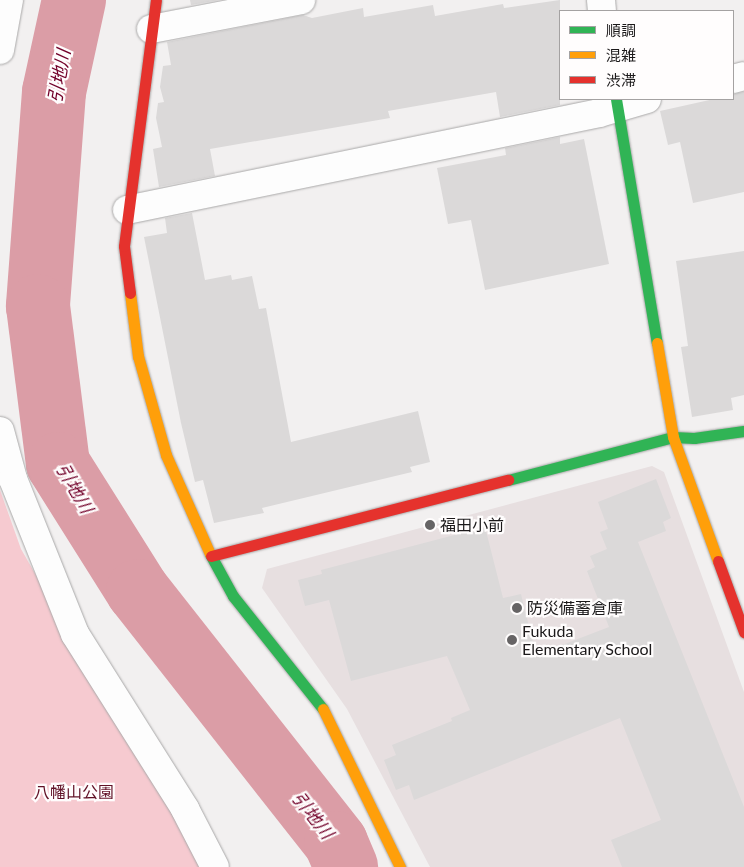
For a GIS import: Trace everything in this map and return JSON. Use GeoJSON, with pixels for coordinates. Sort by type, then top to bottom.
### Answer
{"type":"FeatureCollection","features":[{"type":"Feature","properties":{"kind":"street"},"geometry":{"type":"LineString","coordinates":[[0,50],[9,0]]}},
{"type":"Feature","properties":{"kind":"street"},"geometry":{"type":"LineString","coordinates":[[156,0],[127,210],[124,246],[138,356],[166,455],[211,556],[232,596],[325,712],[400,867]]}},
{"type":"Feature","properties":{"kind":"street"},"geometry":{"type":"LineString","coordinates":[[151,29],[300,0]]}},
{"type":"Feature","properties":{"kind":"street"},"geometry":{"type":"LineString","coordinates":[[127,210],[617,103],[640,100]]}},
{"type":"Feature","properties":{"kind":"street"},"geometry":{"type":"LineString","coordinates":[[617,103],[673,437],[744,632]]}},
{"type":"Feature","properties":{"kind":"street"},"geometry":{"type":"LineString","coordinates":[[0,431],[12,479],[75,634],[185,809],[216,867]]}},
{"type":"Feature","properties":{"kind":"street"},"geometry":{"type":"LineString","coordinates":[[211,556],[673,437],[694,438],[744,431]]}},
{"type":"Feature","properties":{"kind":"shaded area","name":"Fukuda Elementary School"},"geometry":{"type":"Polygon","coordinates":[[[652,466],[664,472],[744,692],[744,867],[430,867],[347,709],[262,588],[267,569],[652,466]]]}},
{"type":"Feature","properties":{"kind":"green space","name":"八幡山公園"},"geometry":{"type":"Polygon","coordinates":[[[0,490],[21,549],[203,867],[0,867],[0,490]]]}},
{"type":"Feature","properties":{"kind":"building"},"geometry":{"type":"Polygon","coordinates":[[[190,0],[219,0],[191,5],[190,0]]]}},
{"type":"Feature","properties":{"kind":"building"},"geometry":{"type":"Polygon","coordinates":[[[560,0],[560,105],[500,117],[496,92],[388,111],[390,118],[210,149],[215,176],[159,187],[153,149],[162,147],[156,118],[158,103],[164,102],[160,87],[163,66],[171,65],[167,42],[303,15],[312,18],[363,8],[364,17],[433,5],[435,16],[503,4],[504,8],[560,0]]]}},
{"type":"Feature","properties":{"kind":"building"},"geometry":{"type":"Polygon","coordinates":[[[744,92],[744,192],[693,203],[680,142],[668,145],[660,111],[710,100],[734,100],[734,94],[744,92]]]}},
{"type":"Feature","properties":{"kind":"building"},"geometry":{"type":"Polygon","coordinates":[[[560,137],[560,144],[584,139],[609,264],[485,290],[471,220],[448,224],[437,168],[506,155],[505,148],[560,137]]]}},
{"type":"Feature","properties":{"kind":"building"},"geometry":{"type":"Polygon","coordinates":[[[192,213],[205,280],[231,275],[232,280],[252,276],[259,309],[266,308],[291,442],[418,411],[430,462],[410,467],[412,472],[262,508],[264,513],[214,523],[203,480],[195,482],[181,423],[144,237],[167,233],[165,218],[192,213]]]}},
{"type":"Feature","properties":{"kind":"building"},"geometry":{"type":"Polygon","coordinates":[[[744,251],[744,395],[731,398],[733,410],[692,417],[681,347],[688,346],[676,261],[744,251]]]}},
{"type":"Feature","properties":{"kind":"building"},"geometry":{"type":"Polygon","coordinates":[[[656,479],[671,518],[663,522],[666,531],[638,542],[744,807],[744,867],[622,867],[611,840],[661,820],[620,718],[414,800],[409,785],[396,790],[384,760],[396,755],[392,745],[452,721],[451,718],[470,710],[447,656],[351,681],[329,600],[305,606],[298,580],[322,574],[321,570],[485,527],[503,598],[521,594],[536,655],[609,627],[587,571],[595,567],[590,556],[607,549],[600,532],[608,529],[598,502],[656,479]]]}},
{"type":"Feature","properties":{"kind":"waterway","name":"引地川"},"geometry":{"type":"LineString","coordinates":[[74,0],[54,92],[38,306],[58,464],[138,591],[336,843],[346,867]]}},
{"type":"Feature","properties":{"kind":"traffic: fast"},"geometry":{"type":"LineString","coordinates":[[616,100],[657,343]]}},
{"type":"Feature","properties":{"kind":"traffic: fast"},"geometry":{"type":"LineString","coordinates":[[508,480],[673,437],[694,438],[744,431]]}},
{"type":"Feature","properties":{"kind":"traffic: fast"},"geometry":{"type":"LineString","coordinates":[[210,554],[233,596],[323,709]]}},
{"type":"Feature","properties":{"kind":"traffic: slow"},"geometry":{"type":"LineString","coordinates":[[130,293],[138,356],[166,455],[210,554]]}},
{"type":"Feature","properties":{"kind":"traffic: slow"},"geometry":{"type":"LineString","coordinates":[[657,343],[673,437],[718,561]]}},
{"type":"Feature","properties":{"kind":"traffic: slow"},"geometry":{"type":"LineString","coordinates":[[323,709],[400,867]]}},
{"type":"Feature","properties":{"kind":"traffic: jam"},"geometry":{"type":"LineString","coordinates":[[130,293],[124,246],[156,0]]}},
{"type":"Feature","properties":{"kind":"traffic: jam"},"geometry":{"type":"LineString","coordinates":[[211,556],[508,480]]}},
{"type":"Feature","properties":{"kind":"traffic: jam"},"geometry":{"type":"LineString","coordinates":[[718,561],[744,632]]}},
{"type":"Feature","properties":{"kind":"place","name":"福田小前"},"geometry":{"type":"Point","coordinates":[430,525]}},
{"type":"Feature","properties":{"kind":"place","name":"防災備蓄倉庫"},"geometry":{"type":"Point","coordinates":[517,608]}},
{"type":"Feature","properties":{"kind":"place","name":"Fukuda Elementary School"},"geometry":{"type":"Point","coordinates":[512,640]}}]}
